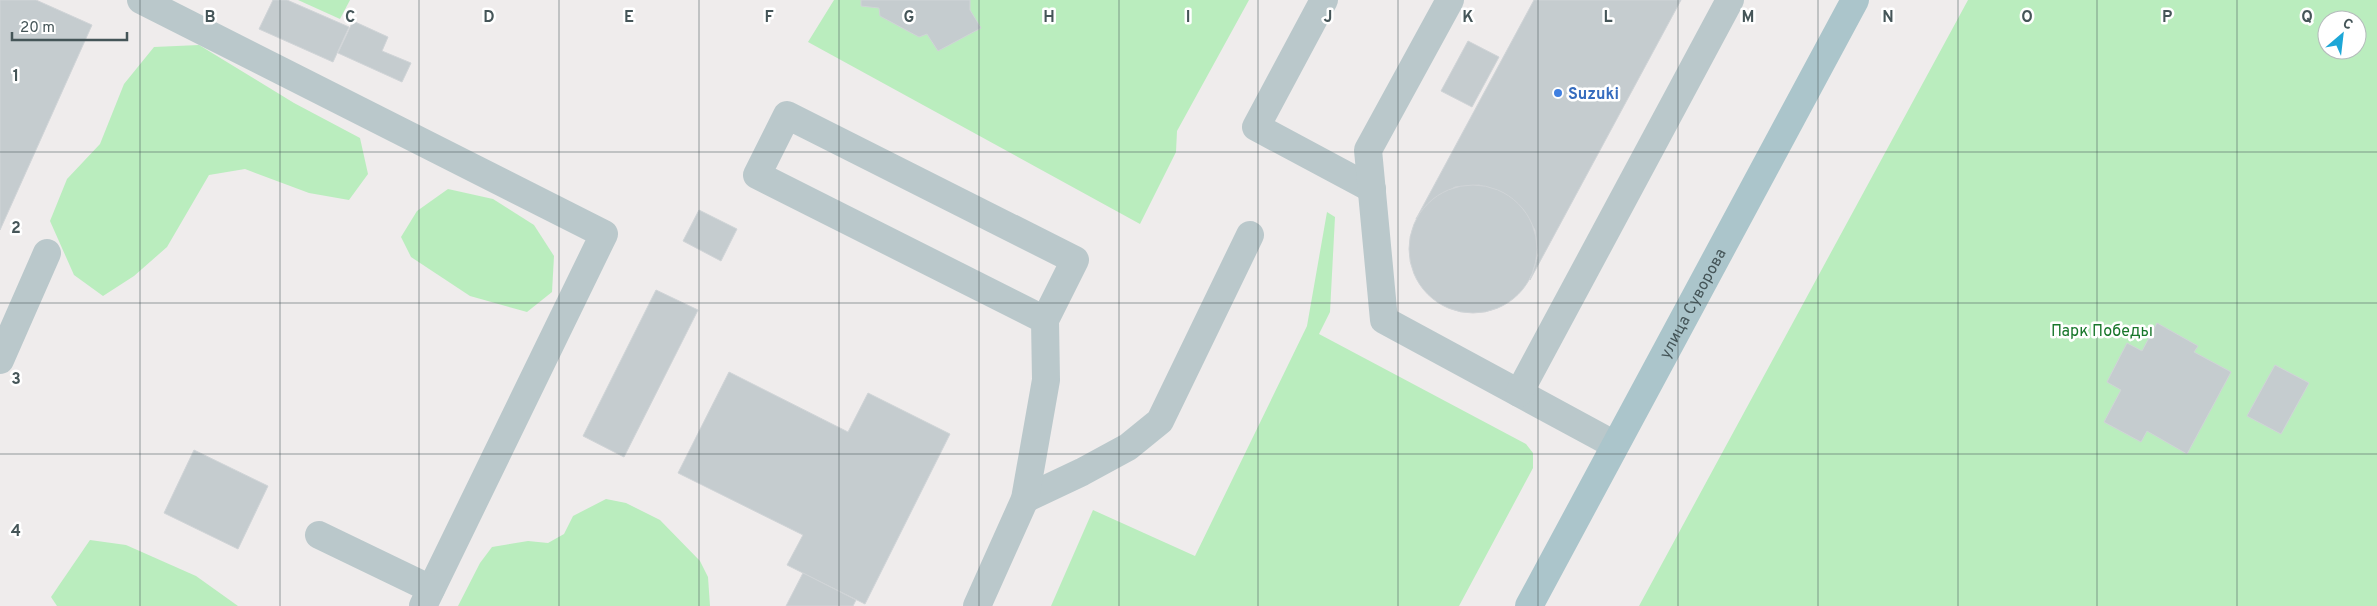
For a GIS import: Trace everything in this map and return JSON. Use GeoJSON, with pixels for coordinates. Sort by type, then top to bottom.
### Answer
{"type":"FeatureCollection","features":[{"type":"Feature","properties":{"kind":"main road","name":"улица Суворова"},"geometry":{"type":"LineString","coordinates":[[1529,606],[1856,0]]}},
{"type":"Feature","properties":{"kind":"lane"},"geometry":{"type":"LineString","coordinates":[[141,0],[604,234],[427,597],[319,535]]}},
{"type":"Feature","properties":{"kind":"lane"},"geometry":{"type":"LineString","coordinates":[[1324,0],[1256,127],[1372,189]]}},
{"type":"Feature","properties":{"kind":"lane"},"geometry":{"type":"LineString","coordinates":[[1450,0],[1368,150],[1384,320],[1615,445]]}},
{"type":"Feature","properties":{"kind":"lane"},"geometry":{"type":"LineString","coordinates":[[1519,393],[1730,0]]}},
{"type":"Feature","properties":{"kind":"lane"},"geometry":{"type":"LineString","coordinates":[[977,606],[1025,499],[1046,380],[1045,320],[1075,260],[787,115],[757,175],[1045,320]]}},
{"type":"Feature","properties":{"kind":"lane"},"geometry":{"type":"LineString","coordinates":[[1025,499],[1082,472],[1128,447],[1160,420],[1250,235]]}},
{"type":"Feature","properties":{"kind":"lane"},"geometry":{"type":"LineString","coordinates":[[0,360],[47,254]]}},
{"type":"Feature","properties":{"kind":"green space"},"geometry":{"type":"Polygon","coordinates":[[[298,0],[350,0],[340,19],[298,0]]]}},
{"type":"Feature","properties":{"kind":"green space"},"geometry":{"type":"Polygon","coordinates":[[[834,0],[1249,0],[1177,131],[1176,152],[1140,224],[808,42],[834,0]]]}},
{"type":"Feature","properties":{"kind":"green space","name":"Парк Победы"},"geometry":{"type":"Polygon","coordinates":[[[1968,0],[2377,0],[2377,606],[1639,606],[1968,0]]]}},
{"type":"Feature","properties":{"kind":"green space"},"geometry":{"type":"Polygon","coordinates":[[[199,45],[294,103],[360,138],[368,174],[349,200],[309,193],[245,169],[209,175],[167,247],[134,276],[103,296],[74,275],[50,221],[67,179],[100,144],[124,84],[154,47],[199,45]]]}},
{"type":"Feature","properties":{"kind":"green space"},"geometry":{"type":"Polygon","coordinates":[[[448,189],[493,199],[534,225],[554,256],[552,292],[527,312],[470,296],[411,257],[401,237],[417,211],[448,189]]]}},
{"type":"Feature","properties":{"kind":"green space"},"geometry":{"type":"Polygon","coordinates":[[[1327,212],[1335,217],[1330,312],[1319,334],[1526,444],[1533,453],[1533,468],[1459,606],[1051,606],[1093,510],[1195,556],[1307,326],[1327,212]]]}},
{"type":"Feature","properties":{"kind":"green space"},"geometry":{"type":"Polygon","coordinates":[[[606,499],[626,503],[660,520],[700,561],[708,577],[710,606],[458,606],[480,563],[492,547],[528,541],[548,543],[564,534],[573,516],[606,499]]]}},
{"type":"Feature","properties":{"kind":"green space"},"geometry":{"type":"Polygon","coordinates":[[[90,540],[126,545],[196,576],[238,606],[57,606],[51,597],[90,540]]]}},
{"type":"Feature","properties":{"kind":"building"},"geometry":{"type":"Polygon","coordinates":[[[0,0],[36,0],[92,25],[0,230],[0,0]]]}},
{"type":"Feature","properties":{"kind":"building"},"geometry":{"type":"Polygon","coordinates":[[[273,0],[287,0],[349,27],[333,62],[259,29],[273,0]]]}},
{"type":"Feature","properties":{"kind":"building"},"geometry":{"type":"Polygon","coordinates":[[[861,0],[970,0],[970,10],[981,28],[938,51],[927,34],[919,37],[880,16],[879,8],[861,6],[861,0]]]}},
{"type":"Feature","properties":{"kind":"building","name":"Suzuki"},"geometry":{"type":"Polygon","coordinates":[[[1534,0],[1681,0],[1530,280],[1538,256],[1535,230],[1523,209],[1504,193],[1479,185],[1455,187],[1432,200],[1416,219],[1534,0]]]}},
{"type":"Feature","properties":{"kind":"building"},"geometry":{"type":"Polygon","coordinates":[[[353,21],[388,37],[382,51],[411,63],[402,82],[338,53],[353,21]]]}},
{"type":"Feature","properties":{"kind":"building"},"geometry":{"type":"Polygon","coordinates":[[[1468,41],[1499,57],[1472,107],[1441,91],[1468,41]]]}},
{"type":"Feature","properties":{"kind":"building"},"geometry":{"type":"Polygon","coordinates":[[[1473,185],[1497,190],[1518,204],[1532,225],[1537,249],[1532,273],[1518,294],[1497,308],[1473,313],[1449,308],[1428,294],[1414,273],[1409,249],[1414,225],[1428,204],[1449,190],[1473,185]]]}},
{"type":"Feature","properties":{"kind":"building"},"geometry":{"type":"Polygon","coordinates":[[[699,210],[737,229],[721,261],[683,241],[699,210]]]}},
{"type":"Feature","properties":{"kind":"building"},"geometry":{"type":"Polygon","coordinates":[[[656,290],[698,310],[624,457],[583,436],[656,290]]]}},
{"type":"Feature","properties":{"kind":"building"},"geometry":{"type":"Polygon","coordinates":[[[2157,323],[2198,346],[2194,352],[2231,372],[2187,454],[2147,431],[2141,442],[2104,422],[2121,390],[2107,382],[2127,343],[2142,351],[2157,323]]]}},
{"type":"Feature","properties":{"kind":"building"},"geometry":{"type":"Polygon","coordinates":[[[2275,365],[2309,383],[2281,434],[2247,416],[2275,365]]]}},
{"type":"Feature","properties":{"kind":"building"},"geometry":{"type":"Polygon","coordinates":[[[729,372],[848,432],[868,393],[950,434],[865,604],[787,565],[803,535],[678,473],[729,372]]]}},
{"type":"Feature","properties":{"kind":"building"},"geometry":{"type":"Polygon","coordinates":[[[194,450],[268,486],[238,549],[164,513],[194,450]]]}},
{"type":"Feature","properties":{"kind":"building"},"geometry":{"type":"Polygon","coordinates":[[[803,573],[856,600],[853,606],[786,606],[803,573]]]}},
{"type":"Feature","properties":{"kind":"place","name":"Suzuki"},"geometry":{"type":"Point","coordinates":[1558,93]}}]}
